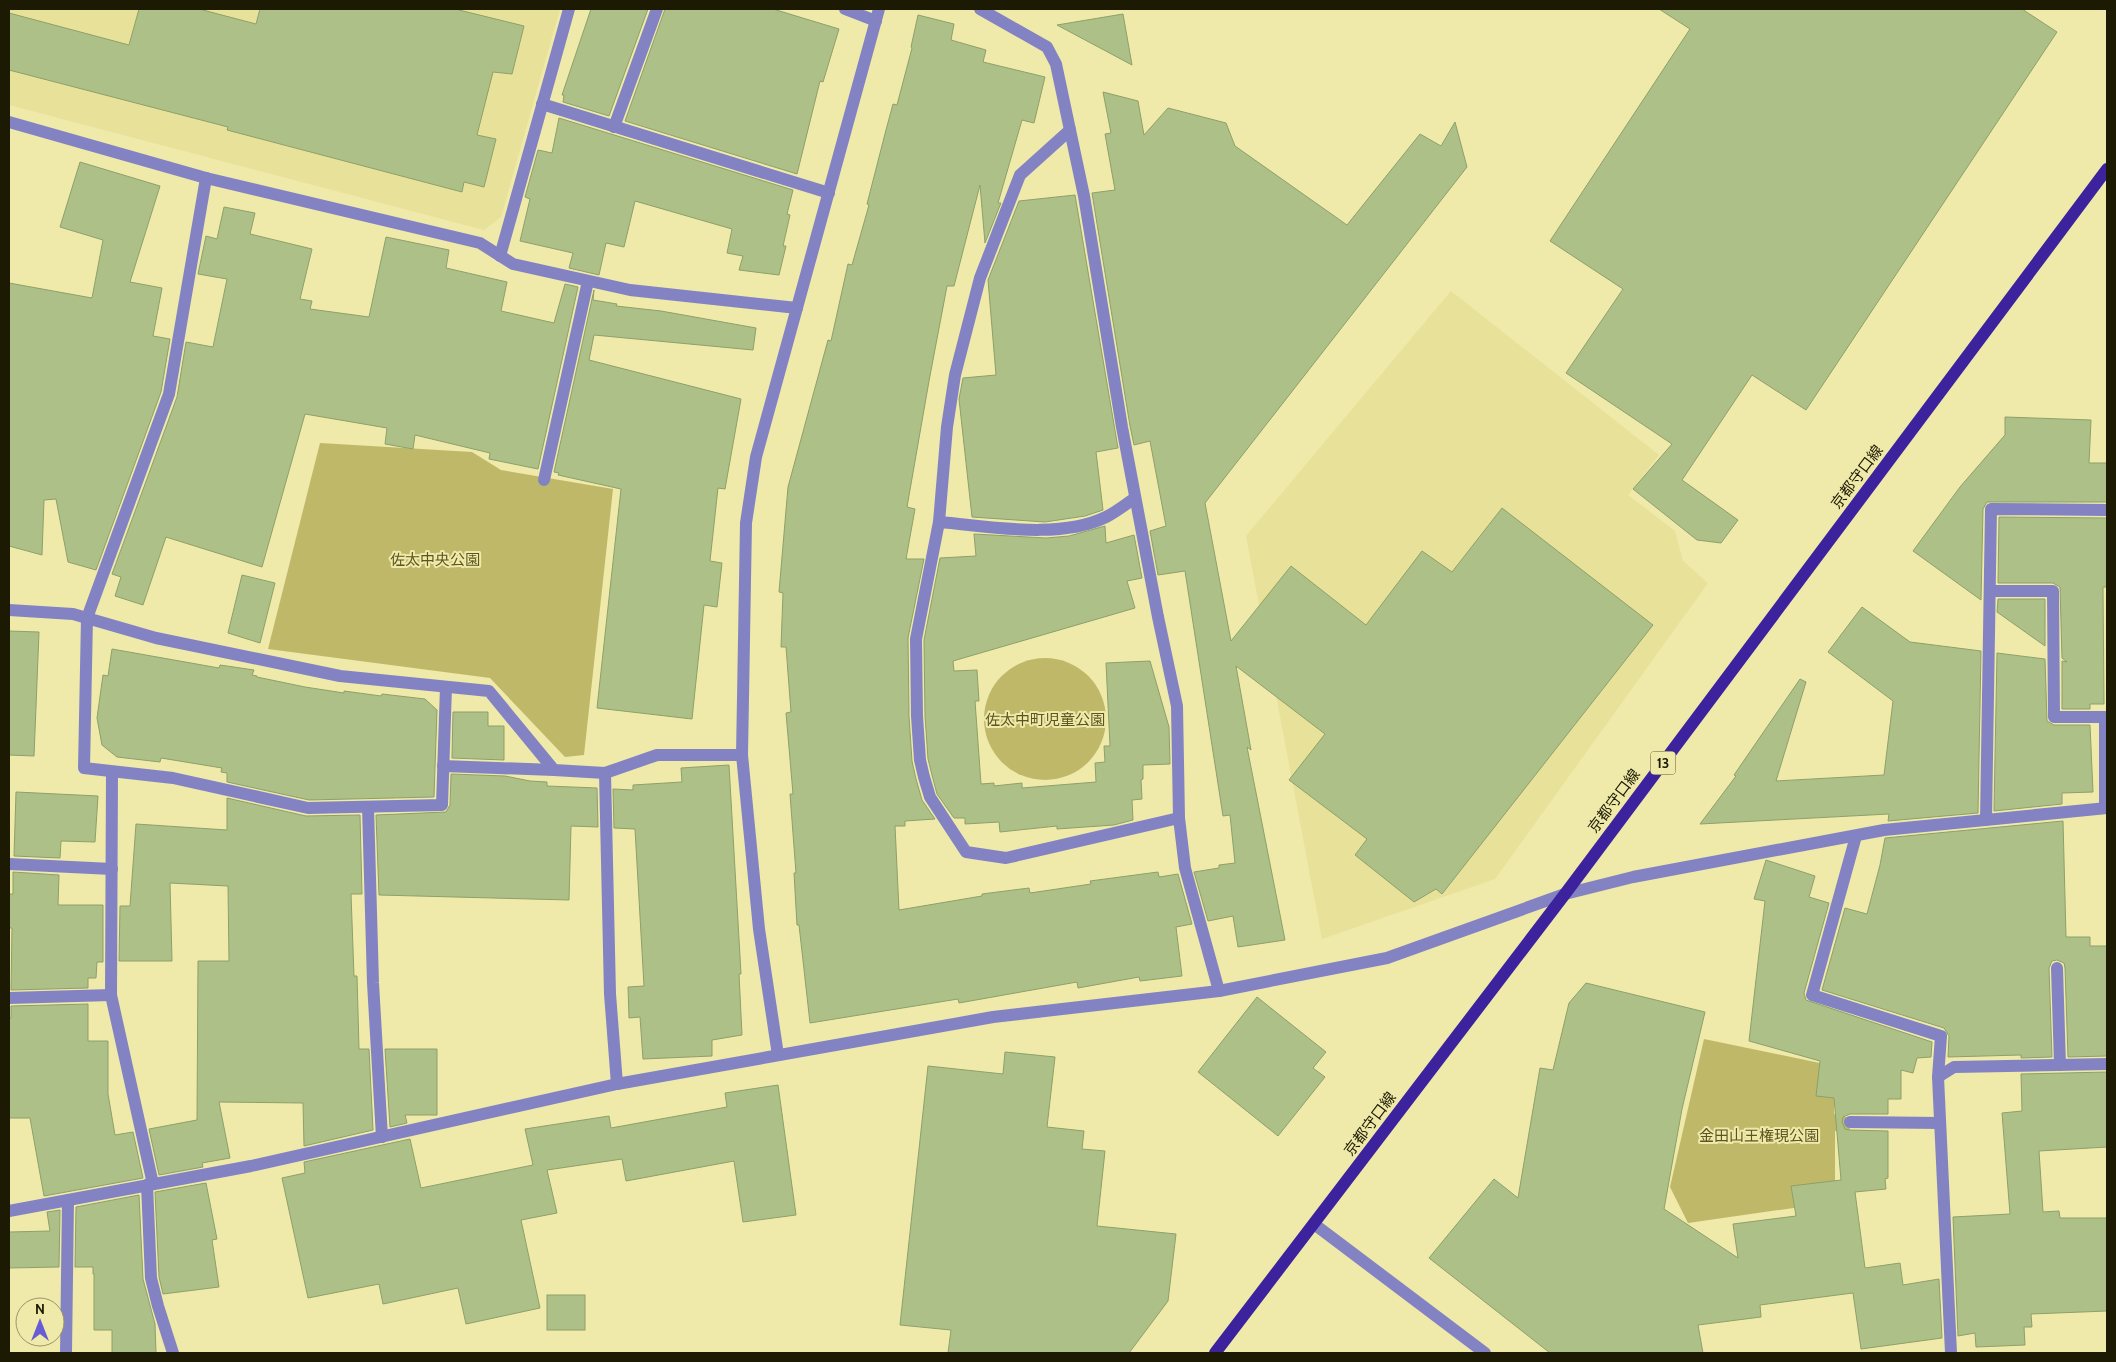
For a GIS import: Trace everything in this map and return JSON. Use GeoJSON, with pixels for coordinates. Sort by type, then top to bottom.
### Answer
{"type":"FeatureCollection","features":[{"type":"Feature","properties":{"kind":"main road","name":"京都守口線"},"geometry":{"type":"LineString","coordinates":[[1215,1353],[1565,894],[2107,169]]}},
{"type":"Feature","properties":{"kind":"street"},"geometry":{"type":"LineString","coordinates":[[500,256],[569,9]]}},
{"type":"Feature","properties":{"kind":"street"},"geometry":{"type":"LineString","coordinates":[[614,127],[656,9]]}},
{"type":"Feature","properties":{"kind":"street"},"geometry":{"type":"LineString","coordinates":[[778,1055],[759,929],[742,755],[746,523],[756,457],[878,15],[845,9]]}},
{"type":"Feature","properties":{"kind":"street"},"geometry":{"type":"LineString","coordinates":[[980,9],[1047,47],[1056,64],[1084,196],[1135,498],[1177,706],[1180,818],[1185,868],[1219,991]]}},
{"type":"Feature","properties":{"kind":"street"},"geometry":{"type":"LineString","coordinates":[[542,104],[829,193]]}},
{"type":"Feature","properties":{"kind":"street"},"geometry":{"type":"LineString","coordinates":[[9,122],[206,178],[480,243],[514,264],[630,290],[797,308]]}},
{"type":"Feature","properties":{"kind":"street"},"geometry":{"type":"LineString","coordinates":[[1070,130],[1020,175],[980,278],[955,375],[947,427],[939,522],[916,639],[917,716],[920,760],[930,797],[966,852],[1006,858],[1180,818]]}},
{"type":"Feature","properties":{"kind":"street"},"geometry":{"type":"LineString","coordinates":[[206,178],[169,394],[87,618],[84,768],[112,773],[173,778],[308,808],[442,805],[446,687]]}},
{"type":"Feature","properties":{"kind":"street"},"geometry":{"type":"LineString","coordinates":[[544,480],[588,281]]}},
{"type":"Feature","properties":{"kind":"street"},"geometry":{"type":"LineString","coordinates":[[939,522],[1034,530],[1070,528],[1105,517],[1135,498]]}},
{"type":"Feature","properties":{"kind":"street"},"geometry":{"type":"LineString","coordinates":[[1986,820],[1991,509],[2107,510]]}},
{"type":"Feature","properties":{"kind":"street"},"geometry":{"type":"LineString","coordinates":[[9,1211],[251,1166],[617,1084],[993,1017],[1219,991],[1387,958],[1565,894],[1633,877],[1884,830],[2106,808],[2105,716],[2054,716],[2053,591],[1990,591]]}},
{"type":"Feature","properties":{"kind":"street"},"geometry":{"type":"LineString","coordinates":[[9,610],[73,614],[156,638],[340,676],[489,691],[554,770]]}},
{"type":"Feature","properties":{"kind":"street"},"geometry":{"type":"LineString","coordinates":[[443,766],[605,773],[656,755],[742,755]]}},
{"type":"Feature","properties":{"kind":"street"},"geometry":{"type":"LineString","coordinates":[[112,773],[111,995],[150,1184],[152,1278],[158,1306],[174,1353]]}},
{"type":"Feature","properties":{"kind":"street"},"geometry":{"type":"LineString","coordinates":[[605,773],[610,994],[617,1084]]}},
{"type":"Feature","properties":{"kind":"street"},"geometry":{"type":"LineString","coordinates":[[368,807],[373,983],[382,1137]]}},
{"type":"Feature","properties":{"kind":"street"},"geometry":{"type":"LineString","coordinates":[[1856,836],[1812,995],[1941,1036],[1938,1077],[1951,1353]]}},
{"type":"Feature","properties":{"kind":"street"},"geometry":{"type":"LineString","coordinates":[[9,864],[112,869]]}},
{"type":"Feature","properties":{"kind":"street"},"geometry":{"type":"LineString","coordinates":[[2057,968],[2060,1065]]}},
{"type":"Feature","properties":{"kind":"street"},"geometry":{"type":"LineString","coordinates":[[9,998],[111,995]]}},
{"type":"Feature","properties":{"kind":"street"},"geometry":{"type":"LineString","coordinates":[[1938,1077],[1954,1067],[2107,1064]]}},
{"type":"Feature","properties":{"kind":"street"},"geometry":{"type":"LineString","coordinates":[[1850,1122],[1940,1123]]}},
{"type":"Feature","properties":{"kind":"street"},"geometry":{"type":"LineString","coordinates":[[66,1353],[68,1200]]}},
{"type":"Feature","properties":{"kind":"street"},"geometry":{"type":"LineString","coordinates":[[1314,1224],[1485,1353]]}},
{"type":"Feature","properties":{"kind":"shaded area"},"geometry":{"type":"Polygon","coordinates":[[[9,9],[560,9],[501,217],[484,230],[9,105],[9,9]]]}},
{"type":"Feature","properties":{"kind":"shaded area"},"geometry":{"type":"Polygon","coordinates":[[[1451,291],[1659,455],[1628,495],[1675,531],[1683,561],[1708,583],[1495,879],[1322,939],[1246,536],[1451,291]]]}},
{"type":"Feature","properties":{"kind":"green space","name":"佐太中央公園"},"geometry":{"type":"Polygon","coordinates":[[[320,443],[472,452],[501,470],[613,489],[584,755],[565,757],[490,678],[268,649],[320,443]]]}},
{"type":"Feature","properties":{"kind":"green space","name":"佐太中町児童公園"},"geometry":{"type":"Polygon","coordinates":[[[1045,658],[1068,662],[1088,676],[1102,696],[1106,719],[1102,742],[1088,762],[1068,776],[1045,780],[1022,776],[1002,762],[988,742],[984,719],[988,696],[1002,676],[1022,662],[1045,658]]]}},
{"type":"Feature","properties":{"kind":"green space","name":"金田山王権現公園"},"geometry":{"type":"Polygon","coordinates":[[[1704,1039],[1834,1066],[1834,1114],[1850,1118],[1850,1130],[1835,1131],[1835,1202],[1688,1223],[1670,1187],[1704,1039]]]}},
{"type":"Feature","properties":{"kind":"building"},"geometry":{"type":"Polygon","coordinates":[[[139,9],[199,9],[256,24],[260,9],[455,9],[524,26],[512,74],[493,72],[477,135],[496,139],[484,187],[464,182],[462,192],[227,130],[228,127],[9,70],[9,13],[129,45],[139,9]]]}},
{"type":"Feature","properties":{"kind":"building"},"geometry":{"type":"Polygon","coordinates":[[[591,9],[648,9],[609,116],[563,102],[564,95],[562,95],[591,9]]]}},
{"type":"Feature","properties":{"kind":"building"},"geometry":{"type":"Polygon","coordinates":[[[665,9],[773,9],[839,29],[823,82],[820,81],[797,174],[625,121],[665,9]]]}},
{"type":"Feature","properties":{"kind":"building"},"geometry":{"type":"Polygon","coordinates":[[[1659,9],[2022,9],[2057,32],[1806,410],[1752,375],[1682,480],[1738,520],[1721,543],[1697,540],[1633,489],[1672,444],[1566,373],[1623,289],[1550,241],[1690,29],[1659,9]]]}},
{"type":"Feature","properties":{"kind":"building"},"geometry":{"type":"Polygon","coordinates":[[[1123,14],[1132,65],[1057,25],[1123,14]]]}},
{"type":"Feature","properties":{"kind":"building"},"geometry":{"type":"Polygon","coordinates":[[[918,15],[954,24],[951,40],[986,50],[983,62],[1045,77],[1034,123],[1022,120],[998,203],[1001,203],[985,243],[980,185],[954,286],[947,286],[929,381],[907,507],[915,509],[906,559],[924,559],[908,638],[909,716],[912,761],[916,779],[922,800],[935,819],[905,821],[905,826],[895,826],[899,910],[982,896],[982,894],[1029,888],[1030,893],[1091,884],[1090,881],[1158,872],[1159,877],[1178,874],[1192,924],[1176,927],[1182,976],[1140,981],[1139,977],[1078,988],[1077,982],[959,1003],[958,999],[810,1023],[799,925],[797,925],[794,873],[796,873],[790,794],[793,794],[786,713],[791,712],[786,647],[781,647],[783,593],[779,592],[788,487],[828,340],[831,341],[848,264],[852,265],[869,205],[867,204],[893,104],[897,105],[912,48],[918,15]]]}},
{"type":"Feature","properties":{"kind":"building"},"geometry":{"type":"Polygon","coordinates":[[[1103,92],[1138,101],[1144,135],[1168,108],[1226,123],[1235,146],[1347,225],[1420,134],[1441,146],[1455,122],[1467,167],[1205,503],[1231,641],[1291,566],[1366,625],[1422,551],[1452,572],[1502,508],[1653,625],[1442,894],[1436,889],[1414,902],[1355,855],[1367,839],[1289,780],[1325,734],[1236,666],[1251,750],[1247,747],[1285,940],[1238,947],[1233,916],[1208,921],[1194,872],[1235,863],[1230,815],[1223,816],[1185,571],[1158,575],[1150,531],[1166,526],[1150,441],[1134,445],[1130,426],[1092,193],[1115,190],[1105,134],[1111,133],[1103,92]]]}},
{"type":"Feature","properties":{"kind":"building"},"geometry":{"type":"Polygon","coordinates":[[[559,118],[793,190],[787,214],[790,215],[783,246],[786,246],[779,275],[739,270],[743,256],[727,253],[732,229],[635,201],[624,247],[606,243],[599,275],[569,268],[573,253],[520,241],[530,199],[525,197],[538,150],[552,153],[559,118]]]}},
{"type":"Feature","properties":{"kind":"building"},"geometry":{"type":"Polygon","coordinates":[[[80,162],[160,186],[130,282],[162,288],[153,336],[170,339],[161,392],[96,570],[68,562],[56,499],[44,500],[42,555],[9,546],[9,283],[92,298],[103,240],[60,227],[80,162]]]}},
{"type":"Feature","properties":{"kind":"building"},"geometry":{"type":"Polygon","coordinates":[[[1075,195],[1118,448],[1096,452],[1103,510],[1085,516],[1045,522],[972,517],[959,399],[963,378],[996,375],[988,280],[1019,201],[1075,195]]]}},
{"type":"Feature","properties":{"kind":"building"},"geometry":{"type":"Polygon","coordinates":[[[224,207],[255,213],[250,234],[312,249],[300,299],[312,301],[310,309],[369,317],[386,237],[449,250],[446,268],[507,282],[501,311],[554,323],[565,284],[578,287],[538,469],[489,459],[490,453],[415,435],[413,449],[385,444],[387,428],[305,414],[262,567],[166,537],[143,605],[115,596],[121,577],[112,574],[177,397],[186,342],[213,347],[227,279],[198,274],[206,236],[217,239],[224,207]]]}},
{"type":"Feature","properties":{"kind":"building"},"geometry":{"type":"Polygon","coordinates":[[[594,290],[593,300],[617,304],[616,306],[661,311],[756,328],[753,350],[594,335],[589,360],[741,399],[725,489],[718,488],[710,561],[722,563],[717,607],[704,605],[692,719],[597,708],[621,489],[558,475],[559,473],[554,472],[594,290]]]}},
{"type":"Feature","properties":{"kind":"building"},"geometry":{"type":"Polygon","coordinates":[[[2005,417],[2091,420],[2089,463],[2107,463],[2107,502],[1987,502],[1983,509],[1981,600],[1913,551],[1960,487],[2005,435],[2005,417]]]}},
{"type":"Feature","properties":{"kind":"building"},"geometry":{"type":"Polygon","coordinates":[[[1999,517],[2107,518],[2107,587],[2103,587],[2104,704],[2090,704],[2090,709],[2062,709],[2062,661],[2067,662],[2062,658],[2060,587],[2053,583],[1998,583],[1999,517]]]}},
{"type":"Feature","properties":{"kind":"building"},"geometry":{"type":"Polygon","coordinates":[[[1105,526],[1106,543],[1134,535],[1142,578],[1127,581],[1135,608],[953,661],[954,671],[977,670],[979,701],[975,701],[981,784],[994,783],[994,786],[1022,783],[1022,788],[1096,782],[1095,763],[1105,762],[1104,746],[1110,746],[1106,663],[1150,661],[1169,727],[1170,764],[1143,765],[1143,779],[1141,780],[1142,799],[1132,800],[1133,820],[1114,825],[1057,829],[1057,826],[1000,832],[999,822],[965,824],[965,818],[954,818],[937,794],[928,759],[925,716],[924,640],[940,558],[976,556],[974,534],[1046,538],[1069,536],[1105,526]]]}},
{"type":"Feature","properties":{"kind":"building"},"geometry":{"type":"Polygon","coordinates":[[[242,575],[275,583],[260,643],[228,633],[242,575]]]}},
{"type":"Feature","properties":{"kind":"building"},"geometry":{"type":"Polygon","coordinates":[[[1998,599],[2045,599],[2045,646],[1997,612],[1998,599]]]}},
{"type":"Feature","properties":{"kind":"building"},"geometry":{"type":"Polygon","coordinates":[[[1862,607],[1910,642],[1981,651],[1978,813],[1888,821],[1889,814],[1700,824],[1736,776],[1734,775],[1800,679],[1806,682],[1776,781],[1884,775],[1893,701],[1828,652],[1862,607]]]}},
{"type":"Feature","properties":{"kind":"building"},"geometry":{"type":"Polygon","coordinates":[[[9,631],[39,632],[34,756],[9,755],[9,631]]]}},
{"type":"Feature","properties":{"kind":"building"},"geometry":{"type":"Polygon","coordinates":[[[112,649],[219,668],[220,665],[254,670],[252,675],[257,677],[305,687],[344,693],[344,691],[425,699],[437,710],[434,797],[309,800],[227,782],[227,773],[221,772],[222,768],[161,758],[160,762],[117,757],[102,745],[97,718],[103,675],[108,676],[112,649]]]}},
{"type":"Feature","properties":{"kind":"building"},"geometry":{"type":"Polygon","coordinates":[[[1997,653],[2045,659],[2047,721],[2054,725],[2090,725],[2093,792],[2062,793],[2062,804],[1994,811],[1997,653]]]}},
{"type":"Feature","properties":{"kind":"building"},"geometry":{"type":"Polygon","coordinates":[[[453,712],[488,712],[488,726],[504,726],[504,760],[452,758],[453,712]]]}},
{"type":"Feature","properties":{"kind":"building"},"geometry":{"type":"Polygon","coordinates":[[[729,765],[741,974],[739,974],[742,1035],[712,1040],[712,1056],[643,1059],[640,1017],[629,1018],[628,987],[644,986],[635,829],[614,828],[613,789],[633,790],[633,785],[682,782],[681,768],[729,765]]]}},
{"type":"Feature","properties":{"kind":"building"},"geometry":{"type":"Polygon","coordinates":[[[451,774],[505,776],[547,782],[547,786],[597,788],[598,827],[571,826],[569,900],[379,895],[376,815],[446,812],[450,805],[451,774]]]}},
{"type":"Feature","properties":{"kind":"building"},"geometry":{"type":"Polygon","coordinates":[[[16,792],[98,796],[95,842],[61,841],[60,858],[14,856],[16,792]]]}},
{"type":"Feature","properties":{"kind":"building"},"geometry":{"type":"Polygon","coordinates":[[[227,798],[306,816],[360,815],[362,894],[351,894],[354,976],[357,976],[359,1049],[369,1049],[373,1130],[304,1146],[303,1103],[219,1102],[230,1158],[202,1163],[203,1167],[159,1175],[149,1129],[197,1120],[198,961],[229,961],[228,886],[170,883],[172,961],[119,961],[120,906],[130,906],[136,824],[227,830],[227,798]]]}},
{"type":"Feature","properties":{"kind":"building"},"geometry":{"type":"Polygon","coordinates":[[[2063,821],[2066,937],[2090,937],[2090,946],[2107,946],[2107,1056],[2068,1057],[2065,968],[2064,963],[2057,960],[2052,961],[2049,968],[2052,1057],[2021,1058],[2021,1055],[1948,1057],[1949,1036],[1944,1028],[1822,990],[1845,908],[1867,914],[1885,838],[2063,821]]]}},
{"type":"Feature","properties":{"kind":"building"},"geometry":{"type":"Polygon","coordinates":[[[1766,860],[1815,876],[1809,897],[1829,903],[1804,993],[1806,1000],[1932,1042],[1931,1057],[1917,1058],[1913,1073],[1901,1070],[1901,1099],[1888,1099],[1888,1114],[1850,1114],[1843,1117],[1842,1122],[1845,1129],[1849,1130],[1888,1131],[1888,1178],[1885,1179],[1886,1189],[1855,1192],[1865,1268],[1900,1263],[1903,1285],[1939,1279],[1942,1338],[1861,1349],[1853,1293],[1760,1305],[1761,1317],[1698,1325],[1703,1353],[1550,1353],[1429,1258],[1494,1179],[1518,1198],[1540,1068],[1553,1070],[1569,1003],[1586,983],[1705,1012],[1682,1109],[1664,1209],[1738,1258],[1733,1224],[1796,1216],[1791,1186],[1841,1180],[1834,1098],[1816,1096],[1820,1061],[1749,1041],[1765,901],[1754,899],[1766,860]]]}},
{"type":"Feature","properties":{"kind":"building"},"geometry":{"type":"Polygon","coordinates":[[[13,872],[59,875],[58,905],[103,905],[103,962],[97,962],[96,978],[88,978],[88,988],[11,990],[12,928],[9,928],[9,894],[13,894],[13,872]]]}},
{"type":"Feature","properties":{"kind":"building"},"geometry":{"type":"Polygon","coordinates":[[[1257,997],[1326,1052],[1313,1068],[1325,1077],[1278,1136],[1198,1072],[1257,997]]]}},
{"type":"Feature","properties":{"kind":"building"},"geometry":{"type":"Polygon","coordinates":[[[88,1004],[88,1041],[108,1041],[108,1094],[115,1135],[133,1132],[143,1178],[44,1196],[30,1118],[9,1118],[9,1018],[11,1018],[11,1006],[88,1004]]]}},
{"type":"Feature","properties":{"kind":"building"},"geometry":{"type":"Polygon","coordinates":[[[385,1049],[437,1049],[437,1115],[405,1115],[407,1123],[390,1127],[385,1049]]]}},
{"type":"Feature","properties":{"kind":"building"},"geometry":{"type":"Polygon","coordinates":[[[1005,1052],[1055,1057],[1047,1127],[1084,1131],[1082,1149],[1105,1151],[1097,1226],[1176,1234],[1168,1301],[1129,1353],[948,1353],[951,1330],[900,1325],[928,1066],[1003,1074],[1005,1052]]]}},
{"type":"Feature","properties":{"kind":"building"},"geometry":{"type":"Polygon","coordinates":[[[2107,1072],[2107,1147],[2039,1151],[2043,1212],[2059,1211],[2060,1218],[2107,1218],[2107,1311],[2031,1314],[2032,1327],[2024,1327],[2025,1345],[1976,1347],[1975,1333],[1958,1336],[1953,1217],[2010,1214],[2002,1113],[2022,1111],[2021,1074],[2107,1072]]]}},
{"type":"Feature","properties":{"kind":"building"},"geometry":{"type":"Polygon","coordinates":[[[778,1085],[796,1215],[743,1222],[734,1161],[626,1181],[622,1159],[547,1170],[557,1213],[521,1220],[540,1308],[466,1324],[458,1288],[383,1304],[379,1284],[308,1298],[282,1178],[305,1173],[304,1162],[410,1139],[421,1188],[533,1165],[525,1129],[609,1116],[611,1128],[727,1107],[725,1093],[778,1085]]]}},
{"type":"Feature","properties":{"kind":"building"},"geometry":{"type":"Polygon","coordinates":[[[206,1183],[217,1239],[212,1240],[219,1287],[163,1294],[159,1277],[155,1192],[206,1183]]]}},
{"type":"Feature","properties":{"kind":"building"},"geometry":{"type":"Polygon","coordinates":[[[139,1195],[143,1279],[155,1324],[156,1353],[112,1353],[112,1330],[94,1330],[93,1267],[75,1267],[76,1207],[139,1195]]]}},
{"type":"Feature","properties":{"kind":"building"},"geometry":{"type":"Polygon","coordinates":[[[60,1210],[59,1267],[9,1268],[9,1232],[50,1231],[47,1212],[60,1210]]]}},
{"type":"Feature","properties":{"kind":"building"},"geometry":{"type":"Polygon","coordinates":[[[547,1295],[585,1295],[585,1330],[547,1330],[547,1295]]]}}]}
